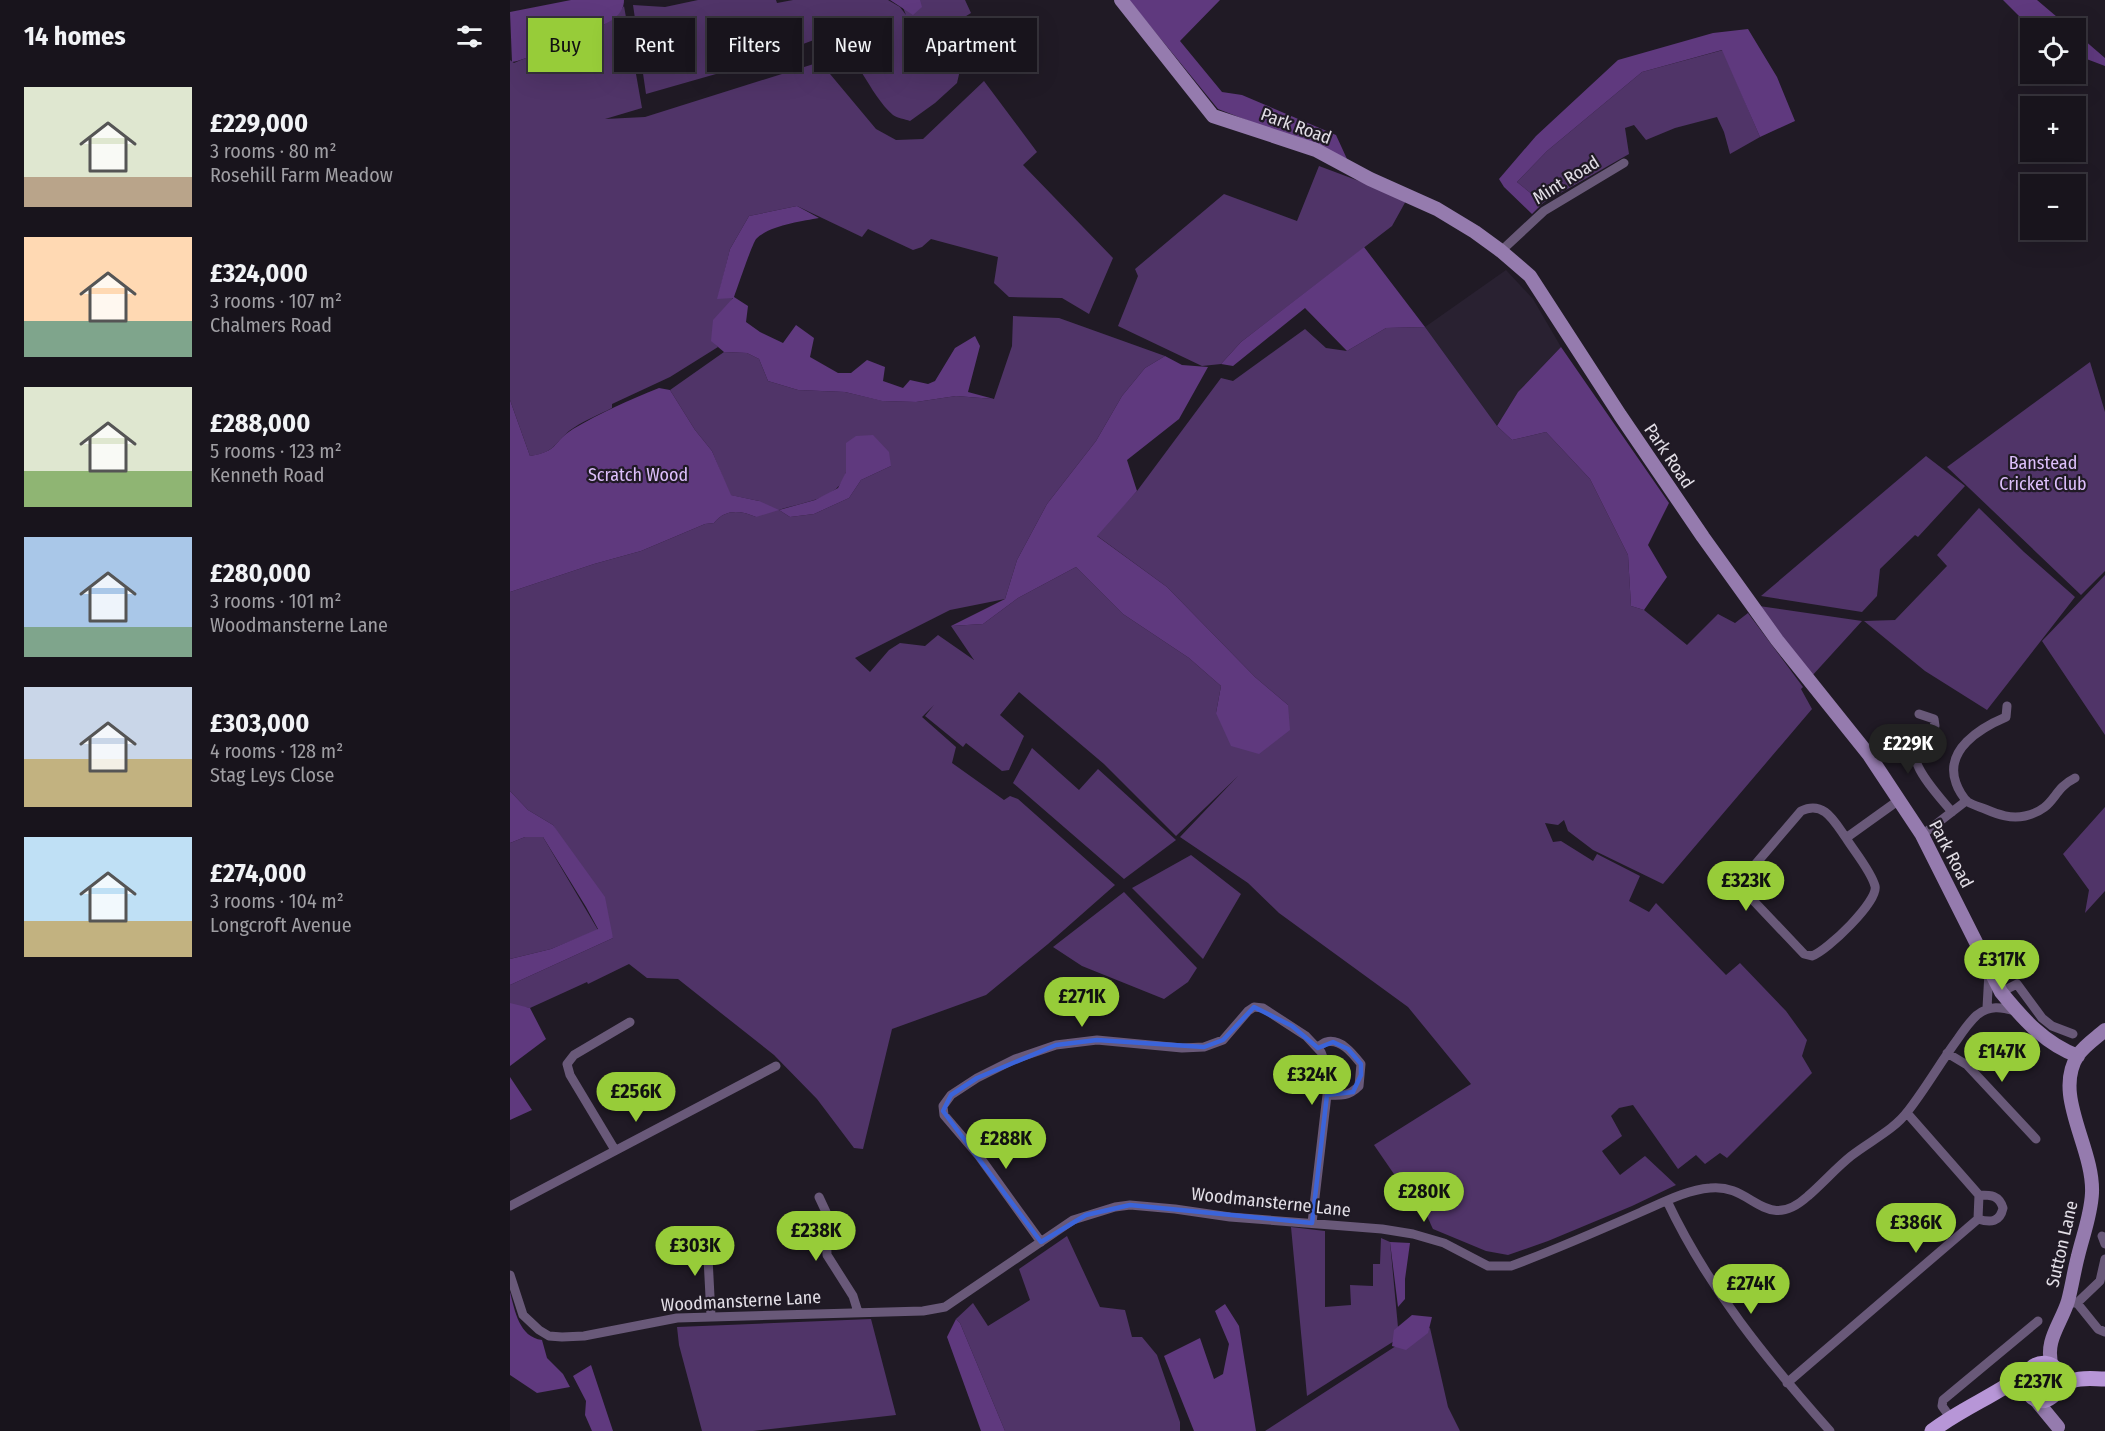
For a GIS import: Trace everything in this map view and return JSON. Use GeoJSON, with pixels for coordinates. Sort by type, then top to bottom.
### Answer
{"type":"FeatureCollection","features":[{"type":"Feature","properties":{"kind":"main road"},"geometry":{"type":"LineString","coordinates":[[1932,1431],[1950,1417],[1998,1393],[2030,1369],[2043,1363],[2104,1379]]}},
{"type":"Feature","properties":{"kind":"main road"},"geometry":{"type":"LineString","coordinates":[[2055,1368],[2062,1380],[2057,1393]]}},
{"type":"Feature","properties":{"kind":"main road"},"geometry":{"type":"LineString","coordinates":[[2030,1369],[2024,1380],[2031,1396]]}},
{"type":"Feature","properties":{"kind":"main road"},"geometry":{"type":"LineString","coordinates":[[1998,1393],[2013,1390],[2048,1399],[2073,1381],[2083,1378],[2104,1379]]}},
{"type":"Feature","properties":{"kind":"street","name":"Park Road"},"geometry":{"type":"LineString","coordinates":[[1121,0],[1213,116],[1316,150],[1370,179],[1437,209],[1501,251],[1530,276],[1620,415],[1716,555],[1777,639],[1869,756],[1923,835],[2001,992],[2016,1011],[2047,1031],[2066,1051],[2078,1056]]}},
{"type":"Feature","properties":{"kind":"street","name":"Mint Road"},"geometry":{"type":"LineString","coordinates":[[1501,251],[1544,211],[1624,163]]}},
{"type":"Feature","properties":{"kind":"street"},"geometry":{"type":"LineString","coordinates":[[2007,706],[2006,717],[1985,726],[1963,745],[1957,754],[1953,772],[1966,801],[2001,816],[2026,816],[2049,805],[2063,784],[2075,778]]}},
{"type":"Feature","properties":{"kind":"street"},"geometry":{"type":"LineString","coordinates":[[1919,714],[1934,719],[1935,726],[1916,751],[1917,765],[1952,812]]}},
{"type":"Feature","properties":{"kind":"street"},"geometry":{"type":"LineString","coordinates":[[1846,838],[1899,800]]}},
{"type":"Feature","properties":{"kind":"street"},"geometry":{"type":"LineString","coordinates":[[1923,835],[1966,801]]}},
{"type":"Feature","properties":{"kind":"street"},"geometry":{"type":"LineString","coordinates":[[1808,808],[1820,808],[1826,812],[1846,838],[1875,885],[1873,898],[1828,948],[1812,956],[1804,954],[1749,896],[1743,884],[1747,874],[1801,811],[1808,808]]}},
{"type":"Feature","properties":{"kind":"street"},"geometry":{"type":"LineString","coordinates":[[1989,971],[1988,1008],[2002,1007],[2016,1011]]}},
{"type":"Feature","properties":{"kind":"street"},"geometry":{"type":"LineString","coordinates":[[2001,992],[2017,984],[2042,1017],[2047,1031],[2073,1034]]}},
{"type":"Feature","properties":{"kind":"street"},"geometry":{"type":"LineString","coordinates":[[1041,1242],[979,1156],[944,1115],[944,1106],[951,1095],[977,1078],[1015,1059],[1056,1045],[1097,1040],[1182,1048],[1204,1047],[1223,1040],[1254,1007],[1263,1008],[1306,1036],[1317,1047],[1327,1068],[1327,1095],[1312,1224]]}},
{"type":"Feature","properties":{"kind":"street","name":"Woodmansterne Lane"},"geometry":{"type":"LineString","coordinates":[[510,1275],[524,1315],[535,1328],[549,1336],[584,1336],[677,1318],[923,1311],[945,1307],[1073,1220],[1115,1207],[1131,1205],[1230,1217],[1413,1234],[1444,1243],[1488,1266],[1502,1268],[1533,1258],[1667,1201],[1707,1188],[1734,1190],[1770,1210],[1788,1210],[1809,1196],[1832,1171],[1907,1113],[1971,1021],[1988,1008]]}},
{"type":"Feature","properties":{"kind":"street"},"geometry":{"type":"LineString","coordinates":[[615,1150],[570,1075],[567,1064],[574,1055],[630,1022]]}},
{"type":"Feature","properties":{"kind":"street"},"geometry":{"type":"LineString","coordinates":[[2078,1056],[2105,1030]]}},
{"type":"Feature","properties":{"kind":"street"},"geometry":{"type":"LineString","coordinates":[[1317,1047],[1327,1042],[1339,1044],[1348,1049],[1361,1064],[1359,1086],[1353,1092],[1346,1095],[1327,1095]]}},
{"type":"Feature","properties":{"kind":"street"},"geometry":{"type":"LineString","coordinates":[[1947,1053],[1967,1065],[2036,1139]]}},
{"type":"Feature","properties":{"kind":"street","name":"Sutton Lane"},"geometry":{"type":"LineString","coordinates":[[2030,1369],[2072,1303],[2088,1221],[2092,1192],[2088,1158],[2069,1099],[2068,1082],[2078,1056]]}},
{"type":"Feature","properties":{"kind":"street"},"geometry":{"type":"LineString","coordinates":[[510,1206],[776,1066]]}},
{"type":"Feature","properties":{"kind":"street"},"geometry":{"type":"LineString","coordinates":[[1787,1383],[1978,1219],[1979,1195],[1907,1113]]}},
{"type":"Feature","properties":{"kind":"street"},"geometry":{"type":"LineString","coordinates":[[1978,1219],[1987,1222],[1995,1221],[2001,1216],[2003,1208],[1997,1198],[1991,1195],[1979,1195]]}},
{"type":"Feature","properties":{"kind":"street"},"geometry":{"type":"LineString","coordinates":[[819,1197],[826,1212],[827,1254],[853,1296],[858,1312]]}},
{"type":"Feature","properties":{"kind":"street"},"geometry":{"type":"LineString","coordinates":[[1667,1201],[1686,1238],[1722,1297],[1787,1383],[1830,1431]]}},
{"type":"Feature","properties":{"kind":"street"},"geometry":{"type":"LineString","coordinates":[[696,1234],[708,1258],[711,1316]]}},
{"type":"Feature","properties":{"kind":"street"},"geometry":{"type":"LineString","coordinates":[[2105,1259],[2100,1281],[2072,1303],[2098,1329],[2105,1332]]}},
{"type":"Feature","properties":{"kind":"street"},"geometry":{"type":"LineString","coordinates":[[1950,1417],[1942,1406],[1942,1401],[2038,1321]]}},
{"type":"Feature","properties":{"kind":"street","name":"Sutton Lane"},"geometry":{"type":"LineString","coordinates":[[2053,1333],[2049,1350],[2055,1368]]}},
{"type":"Feature","properties":{"kind":"street"},"geometry":{"type":"LineString","coordinates":[[2057,1393],[2053,1407],[2058,1429]]}},
{"type":"Feature","properties":{"kind":"street"},"geometry":{"type":"LineString","coordinates":[[2031,1396],[2058,1429]]}},
{"type":"Feature","properties":{"kind":"highlighted area"},"geometry":{"type":"Polygon","coordinates":[[[1254,1007],[1292,1026],[1318,1048],[1333,1042],[1348,1049],[1361,1064],[1361,1075],[1353,1092],[1327,1095],[1312,1223],[1130,1205],[1086,1215],[1041,1242],[943,1111],[951,1095],[977,1078],[1056,1045],[1097,1040],[1204,1047],[1223,1040],[1254,1007]]]}},
{"type":"Feature","properties":{"kind":"shaded area"},"geometry":{"type":"Polygon","coordinates":[[[1506,270],[1533,299],[1561,347],[1518,392],[1497,426],[1425,327],[1506,270]]]}},
{"type":"Feature","properties":{"kind":"green space"},"geometry":{"type":"Polygon","coordinates":[[[571,0],[624,0],[621,11],[616,17],[602,26],[602,18],[528,18],[528,57],[512,62],[510,12],[571,0]]]}},
{"type":"Feature","properties":{"kind":"green space"},"geometry":{"type":"Polygon","coordinates":[[[698,0],[776,0],[777,3],[793,0],[888,0],[900,7],[906,15],[900,0],[965,0],[971,13],[963,18],[904,18],[904,72],[960,72],[957,83],[910,121],[895,116],[884,106],[862,72],[892,72],[892,18],[814,18],[814,40],[802,44],[802,18],[707,18],[707,72],[723,72],[646,94],[643,72],[695,72],[695,18],[635,18],[633,5],[665,7],[698,0]]]}},
{"type":"Feature","properties":{"kind":"green space"},"geometry":{"type":"Polygon","coordinates":[[[890,0],[920,0],[922,7],[913,15],[890,0]]]}},
{"type":"Feature","properties":{"kind":"green space"},"geometry":{"type":"Polygon","coordinates":[[[1129,0],[1220,0],[1180,41],[1222,92],[1242,95],[1336,135],[1347,159],[1218,109],[1129,0]]]}},
{"type":"Feature","properties":{"kind":"green space"},"geometry":{"type":"Polygon","coordinates":[[[2003,0],[2037,0],[2058,18],[2021,18],[2003,0]]]}},
{"type":"Feature","properties":{"kind":"green space"},"geometry":{"type":"Polygon","coordinates":[[[624,6],[626,18],[614,18],[614,72],[636,72],[642,108],[605,119],[645,117],[788,72],[802,72],[802,68],[814,64],[814,72],[828,72],[876,129],[896,140],[923,139],[984,81],[1037,152],[1023,165],[1113,258],[1089,314],[1062,298],[1009,297],[994,283],[998,257],[931,239],[922,247],[913,250],[868,229],[862,237],[797,206],[749,216],[730,249],[718,298],[733,297],[712,340],[718,347],[670,377],[612,404],[612,408],[569,431],[549,450],[530,456],[510,400],[510,60],[514,63],[528,58],[528,72],[602,72],[602,26],[624,6]]]}},
{"type":"Feature","properties":{"kind":"green space"},"geometry":{"type":"Polygon","coordinates":[[[1748,29],[1777,77],[1795,121],[1760,137],[1722,50],[1642,72],[1547,151],[1517,182],[1543,203],[1532,214],[1504,187],[1499,179],[1536,136],[1618,60],[1713,33],[1748,29]]]}},
{"type":"Feature","properties":{"kind":"green space"},"geometry":{"type":"Polygon","coordinates":[[[2086,42],[2105,58],[2105,66],[2086,59],[2086,42]]]}},
{"type":"Feature","properties":{"kind":"green space"},"geometry":{"type":"Polygon","coordinates":[[[1723,50],[1760,137],[1730,154],[1717,117],[1675,128],[1646,140],[1634,125],[1625,128],[1629,154],[1543,203],[1517,182],[1547,151],[1642,72],[1723,50]]]}},
{"type":"Feature","properties":{"kind":"green space"},"geometry":{"type":"Polygon","coordinates":[[[1319,166],[1407,199],[1392,226],[1241,342],[1221,364],[1202,366],[1118,326],[1138,276],[1135,269],[1224,194],[1297,221],[1319,166]]]}},
{"type":"Feature","properties":{"kind":"green space"},"geometry":{"type":"Polygon","coordinates":[[[797,206],[819,218],[777,227],[761,234],[756,239],[734,297],[748,306],[746,322],[783,343],[796,325],[814,338],[810,357],[838,373],[851,373],[867,360],[885,367],[883,381],[903,388],[910,380],[928,384],[935,381],[955,348],[975,336],[980,346],[968,392],[994,399],[956,396],[916,402],[882,401],[845,392],[798,390],[768,381],[759,359],[747,353],[724,352],[711,341],[713,320],[733,298],[717,299],[730,249],[749,216],[797,206]]]}},
{"type":"Feature","properties":{"kind":"green space"},"geometry":{"type":"Polygon","coordinates":[[[1364,247],[1425,327],[1386,328],[1347,351],[1305,308],[1233,366],[1221,364],[1241,342],[1364,247]]]}},
{"type":"Feature","properties":{"kind":"green space"},"geometry":{"type":"Polygon","coordinates":[[[1013,316],[1059,318],[1165,356],[1145,368],[1122,396],[1096,441],[1047,504],[1017,560],[1005,599],[950,610],[855,658],[870,672],[889,650],[900,643],[925,646],[938,635],[974,660],[951,626],[983,624],[1018,598],[1076,567],[1123,614],[1189,658],[1221,686],[1216,713],[1288,705],[1255,677],[1167,587],[1096,535],[1137,491],[1221,378],[1233,381],[1305,329],[1326,348],[1347,351],[1386,328],[1425,327],[1497,426],[1512,440],[1546,432],[1590,479],[1628,555],[1631,606],[1644,610],[1687,645],[1718,614],[1735,623],[1748,613],[1803,687],[1801,689],[1812,709],[1663,884],[1593,850],[1568,831],[1564,820],[1558,825],[1545,823],[1553,842],[1561,841],[1593,861],[1597,854],[1640,876],[1629,901],[1649,912],[1656,903],[1726,975],[1740,963],[1786,1011],[1807,1040],[1802,1056],[1812,1073],[1727,1158],[1720,1153],[1705,1164],[1696,1155],[1678,1169],[1633,1105],[1619,1108],[1611,1116],[1622,1136],[1602,1151],[1604,1154],[1620,1175],[1645,1156],[1676,1185],[1548,1241],[1508,1255],[1486,1251],[1433,1229],[1420,1204],[1407,1193],[1374,1145],[1471,1084],[1408,1007],[1279,913],[1248,883],[1180,837],[1238,776],[1176,836],[1104,764],[1019,692],[1000,715],[1024,736],[1009,770],[1002,771],[966,743],[963,747],[925,716],[934,705],[922,717],[956,747],[952,763],[1004,800],[1010,796],[1018,799],[1115,885],[986,995],[892,1029],[863,1149],[854,1148],[817,1099],[774,1055],[678,979],[647,978],[629,964],[530,1008],[510,1005],[510,985],[613,938],[553,825],[528,810],[510,791],[510,592],[641,551],[705,524],[714,523],[728,513],[739,512],[756,517],[759,501],[730,495],[712,451],[695,430],[670,390],[724,352],[747,353],[759,359],[768,381],[798,390],[845,392],[883,401],[916,402],[956,396],[994,399],[1012,346],[1013,316]],[[846,443],[846,472],[836,489],[818,498],[779,510],[790,517],[814,514],[849,498],[861,480],[891,466],[846,443]]]}},
{"type":"Feature","properties":{"kind":"green space"},"geometry":{"type":"Polygon","coordinates":[[[1561,347],[1669,503],[1648,545],[1667,577],[1644,610],[1631,606],[1628,555],[1590,479],[1546,432],[1512,440],[1497,426],[1518,392],[1561,347]]]}},
{"type":"Feature","properties":{"kind":"green space"},"geometry":{"type":"Polygon","coordinates":[[[1165,356],[1182,365],[1208,367],[1179,419],[1127,460],[1137,491],[1097,536],[1167,587],[1255,677],[1288,705],[1290,730],[1259,754],[1231,746],[1216,713],[1221,686],[1189,658],[1123,614],[1076,567],[1018,598],[983,624],[951,626],[1005,599],[1017,560],[1047,504],[1096,441],[1122,396],[1145,368],[1165,356]]]}},
{"type":"Feature","properties":{"kind":"green space","name":"Banstead Cricket Club"},"geometry":{"type":"Polygon","coordinates":[[[2090,362],[2105,412],[2105,571],[2081,595],[1947,467],[2090,362]]]}},
{"type":"Feature","properties":{"kind":"green space","name":"Scratch Wood"},"geometry":{"type":"Polygon","coordinates":[[[659,388],[670,390],[695,430],[712,451],[731,495],[759,501],[779,510],[756,517],[739,512],[728,513],[714,523],[705,524],[641,551],[510,592],[510,400],[530,456],[546,452],[573,429],[659,388]]]}},
{"type":"Feature","properties":{"kind":"green space"},"geometry":{"type":"Polygon","coordinates":[[[873,435],[889,452],[891,466],[861,480],[849,498],[814,514],[790,517],[779,510],[815,500],[838,488],[846,472],[846,443],[856,436],[873,435]]]}},
{"type":"Feature","properties":{"kind":"green space"},"geometry":{"type":"Polygon","coordinates":[[[1926,456],[1965,486],[1918,537],[1915,535],[1880,569],[1877,596],[1862,612],[1761,596],[1926,456]]]}},
{"type":"Feature","properties":{"kind":"green space"},"geometry":{"type":"Polygon","coordinates":[[[1979,508],[2075,597],[1987,710],[1925,671],[1864,621],[1895,620],[1947,566],[1937,555],[1979,508]]]}},
{"type":"Feature","properties":{"kind":"green space"},"geometry":{"type":"Polygon","coordinates":[[[2105,575],[2105,735],[2042,641],[2105,575]]]}},
{"type":"Feature","properties":{"kind":"green space"},"geometry":{"type":"Polygon","coordinates":[[[1759,606],[1862,621],[1811,677],[1759,606]]]}},
{"type":"Feature","properties":{"kind":"green space"},"geometry":{"type":"Polygon","coordinates":[[[1032,748],[1079,790],[1098,769],[1176,840],[1124,879],[1013,783],[1032,748]]]}},
{"type":"Feature","properties":{"kind":"green space"},"geometry":{"type":"Polygon","coordinates":[[[510,791],[528,810],[553,825],[605,897],[613,938],[510,985],[510,959],[551,949],[598,929],[543,837],[525,837],[510,843],[510,791]]]}},
{"type":"Feature","properties":{"kind":"green space"},"geometry":{"type":"Polygon","coordinates":[[[2105,807],[2105,891],[2085,913],[2089,890],[2063,854],[2105,807]]]}},
{"type":"Feature","properties":{"kind":"green space"},"geometry":{"type":"Polygon","coordinates":[[[525,837],[543,837],[598,930],[551,949],[510,959],[510,843],[525,837]]]}},
{"type":"Feature","properties":{"kind":"green space"},"geometry":{"type":"Polygon","coordinates":[[[1191,855],[1241,894],[1203,959],[1132,888],[1191,855]]]}},
{"type":"Feature","properties":{"kind":"green space"},"geometry":{"type":"Polygon","coordinates":[[[1124,892],[1197,968],[1188,982],[1164,999],[1082,966],[1053,947],[1124,892]]]}},
{"type":"Feature","properties":{"kind":"green space"},"geometry":{"type":"Polygon","coordinates":[[[510,1003],[530,1008],[546,1039],[510,1066],[510,1003]]]}},
{"type":"Feature","properties":{"kind":"green space"},"geometry":{"type":"Polygon","coordinates":[[[510,1077],[532,1110],[510,1120],[510,1077]]]}},
{"type":"Feature","properties":{"kind":"green space"},"geometry":{"type":"Polygon","coordinates":[[[1291,1227],[1325,1231],[1325,1307],[1351,1305],[1350,1285],[1373,1286],[1373,1264],[1380,1264],[1381,1238],[1390,1242],[1399,1338],[1307,1396],[1291,1227]]]}},
{"type":"Feature","properties":{"kind":"green space"},"geometry":{"type":"Polygon","coordinates":[[[1067,1236],[1100,1307],[1125,1310],[1132,1337],[1142,1337],[1157,1355],[1180,1422],[1180,1431],[1005,1431],[960,1323],[956,1319],[973,1303],[988,1326],[1030,1300],[1019,1269],[1067,1236]]]}},
{"type":"Feature","properties":{"kind":"green space"},"geometry":{"type":"Polygon","coordinates":[[[1390,1242],[1410,1243],[1405,1299],[1398,1307],[1390,1242]]]}},
{"type":"Feature","properties":{"kind":"green space"},"geometry":{"type":"Polygon","coordinates":[[[510,1292],[516,1315],[523,1329],[534,1338],[542,1340],[547,1358],[563,1374],[570,1387],[537,1393],[510,1375],[510,1292]]]}},
{"type":"Feature","properties":{"kind":"green space"},"geometry":{"type":"Polygon","coordinates":[[[1225,1304],[1239,1326],[1256,1431],[1194,1431],[1164,1356],[1200,1338],[1214,1379],[1223,1374],[1229,1344],[1215,1311],[1225,1304]]]}},
{"type":"Feature","properties":{"kind":"green space"},"geometry":{"type":"Polygon","coordinates":[[[1412,1315],[1432,1317],[1428,1333],[1406,1350],[1392,1346],[1394,1330],[1412,1315]]]}},
{"type":"Feature","properties":{"kind":"green space"},"geometry":{"type":"Polygon","coordinates":[[[871,1319],[896,1415],[753,1431],[702,1431],[679,1345],[677,1327],[871,1319]]]}},
{"type":"Feature","properties":{"kind":"green space"},"geometry":{"type":"Polygon","coordinates":[[[956,1319],[960,1323],[1005,1431],[981,1431],[947,1337],[956,1319]]]}},
{"type":"Feature","properties":{"kind":"green space"},"geometry":{"type":"Polygon","coordinates":[[[1430,1328],[1448,1407],[1460,1431],[1265,1431],[1419,1331],[1430,1328]]]}},
{"type":"Feature","properties":{"kind":"green space"},"geometry":{"type":"Polygon","coordinates":[[[591,1365],[613,1431],[592,1431],[585,1415],[586,1401],[573,1376],[591,1365]]]}}]}
